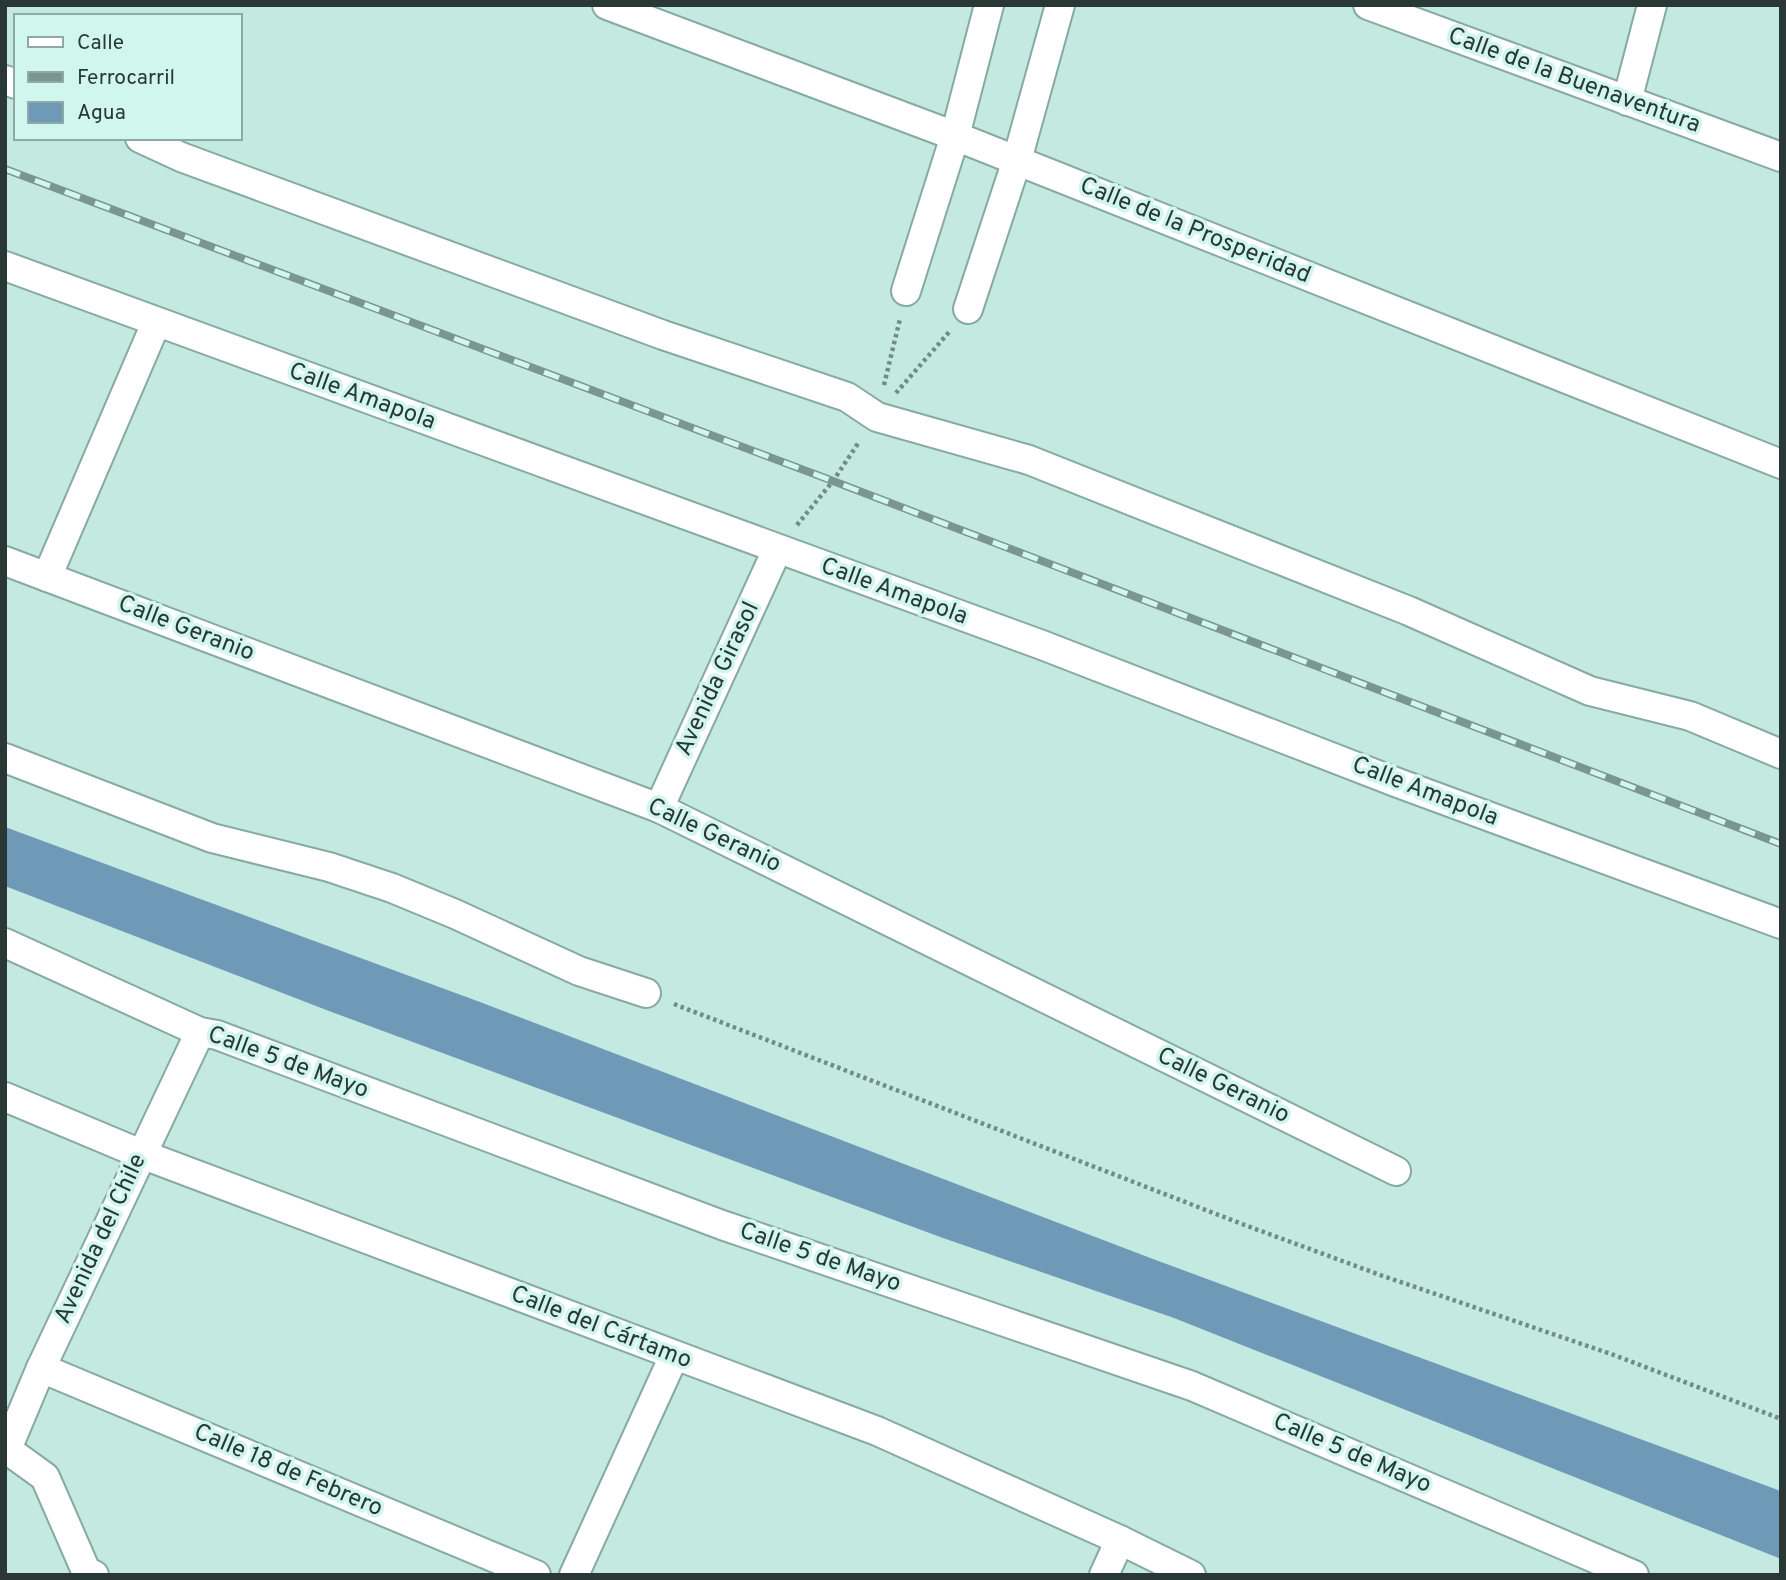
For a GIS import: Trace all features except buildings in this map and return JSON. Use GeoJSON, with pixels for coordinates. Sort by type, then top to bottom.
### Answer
{"type":"FeatureCollection","features":[{"type":"Feature","properties":{"kind":"street","name":"Calle de la Prosperidad"},"geometry":{"type":"LineString","coordinates":[[607,5],[1017,160],[1781,464]]}},
{"type":"Feature","properties":{"kind":"street"},"geometry":{"type":"LineString","coordinates":[[906,291],[955,136],[989,5]]}},
{"type":"Feature","properties":{"kind":"street"},"geometry":{"type":"LineString","coordinates":[[968,309],[1017,160],[1060,5]]}},
{"type":"Feature","properties":{"kind":"street","name":"Calle de la Buenaventura"},"geometry":{"type":"LineString","coordinates":[[1368,5],[1781,157]]}},
{"type":"Feature","properties":{"kind":"street"},"geometry":{"type":"LineString","coordinates":[[1627,100],[1652,5]]}},
{"type":"Feature","properties":{"kind":"street"},"geometry":{"type":"LineString","coordinates":[[143,140],[181,157],[650,330],[847,397],[877,417],[1029,460],[1409,611],[1590,691],[1690,716],[1781,754]]}},
{"type":"Feature","properties":{"kind":"street","name":"Calle Amapola"},"geometry":{"type":"LineString","coordinates":[[5,266],[1042,645],[1398,783],[1781,924]]}},
{"type":"Feature","properties":{"kind":"street"},"geometry":{"type":"LineString","coordinates":[[47,577],[156,323]]}},
{"type":"Feature","properties":{"kind":"street","name":"Avenida Girasol"},"geometry":{"type":"LineString","coordinates":[[659,808],[777,550]]}},
{"type":"Feature","properties":{"kind":"street","name":"Calle Geranio"},"geometry":{"type":"LineString","coordinates":[[5,561],[659,808],[1396,1171]]}},
{"type":"Feature","properties":{"kind":"street"},"geometry":{"type":"LineString","coordinates":[[5,758],[212,838],[328,867],[392,888],[579,971],[646,993]]}},
{"type":"Feature","properties":{"kind":"street","name":"Calle 5 de Mayo"},"geometry":{"type":"LineString","coordinates":[[5,943],[201,1032],[217,1035],[722,1224],[1192,1387],[1634,1575]]}},
{"type":"Feature","properties":{"kind":"street","name":"Avenida del Chile"},"geometry":{"type":"LineString","coordinates":[[6,1448],[141,1154],[201,1032]]}},
{"type":"Feature","properties":{"kind":"street","name":"Calle del Cártamo"},"geometry":{"type":"LineString","coordinates":[[5,1097],[141,1154],[877,1431],[1120,1540],[1191,1575]]}},
{"type":"Feature","properties":{"kind":"street"},"geometry":{"type":"LineString","coordinates":[[574,1575],[674,1356]]}},
{"type":"Feature","properties":{"kind":"street","name":"Calle 18 de Febrero"},"geometry":{"type":"LineString","coordinates":[[41,1368],[536,1575]]}},
{"type":"Feature","properties":{"kind":"street"},"geometry":{"type":"LineString","coordinates":[[6,1448],[45,1478],[86,1571],[94,1575]]}},
{"type":"Feature","properties":{"kind":"street"},"geometry":{"type":"LineString","coordinates":[[1104,1575],[1120,1540]]}},
{"type":"Feature","properties":{"kind":"path"},"geometry":{"type":"LineString","coordinates":[[877,417],[906,291]]}},
{"type":"Feature","properties":{"kind":"path"},"geometry":{"type":"LineString","coordinates":[[646,993],[1242,1224],[1383,1276],[1611,1354],[1781,1419]]}},
{"type":"Feature","properties":{"kind":"water"},"geometry":{"type":"Polygon","coordinates":[[[5,827],[480,1002],[1153,1259],[1781,1491],[1781,1559],[1174,1318],[943,1238],[672,1138],[329,1011],[5,886],[5,827]]]}},
{"type":"Feature","properties":{"kind":"railway"},"geometry":{"type":"LineString","coordinates":[[5,169],[833,481],[1781,844]]}}]}
